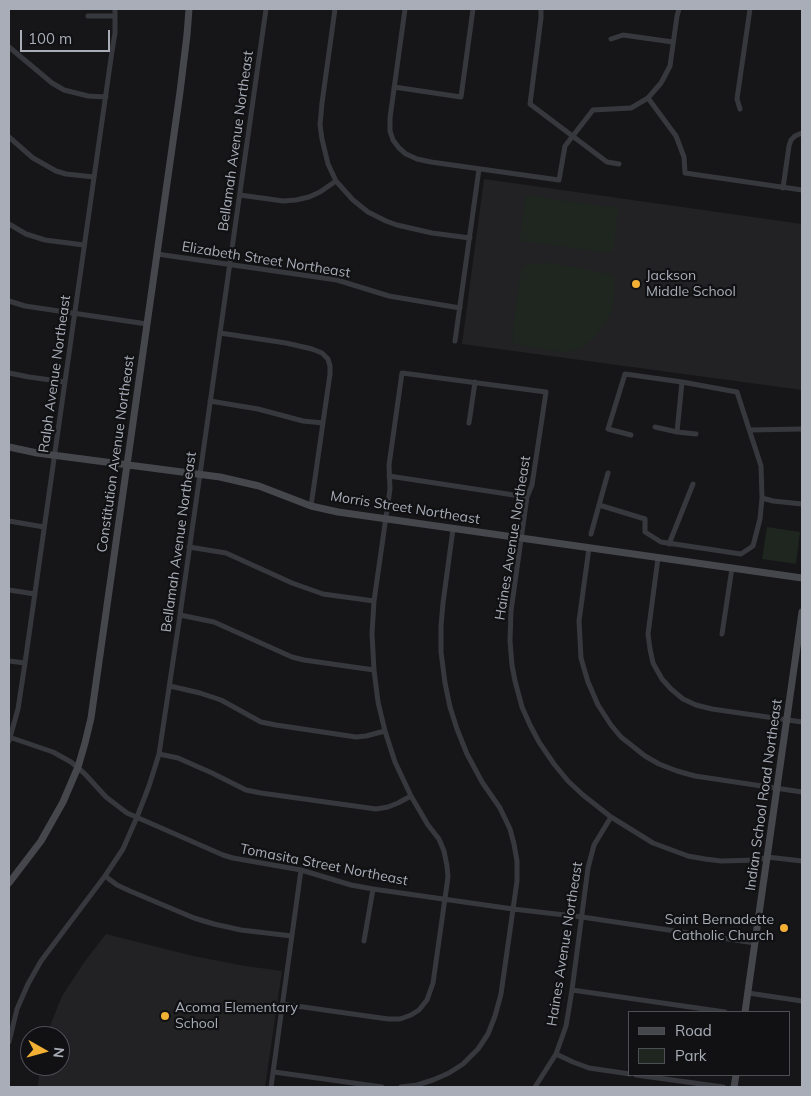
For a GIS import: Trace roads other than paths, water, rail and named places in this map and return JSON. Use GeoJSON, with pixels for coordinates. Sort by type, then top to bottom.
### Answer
{"type":"FeatureCollection","features":[{"type":"Feature","properties":{"kind":"street","name":"Ralph Avenue Northeast"},"geometry":{"type":"LineString","coordinates":[[9,739],[18,709],[25,663],[115,33],[115,9]]}},
{"type":"Feature","properties":{"kind":"street","name":"Constitution Avenue Northeast"},"geometry":{"type":"LineString","coordinates":[[9,883],[42,841],[63,802],[78,767],[91,718],[182,82],[189,9]]}},
{"type":"Feature","properties":{"kind":"street","name":"Bellamah Avenue Northeast"},"geometry":{"type":"LineString","coordinates":[[9,1042],[17,1009],[41,961],[123,849],[137,818],[159,754],[266,9]]}},
{"type":"Feature","properties":{"kind":"street"},"geometry":{"type":"LineString","coordinates":[[335,9],[320,125],[328,164],[336,181],[352,200],[368,212],[386,221],[432,233],[470,238]]}},
{"type":"Feature","properties":{"kind":"street"},"geometry":{"type":"LineString","coordinates":[[405,9],[390,118],[390,131],[393,140],[399,148],[417,159],[431,162],[559,180],[565,146],[593,110],[631,108],[648,98],[661,83],[670,66],[679,9]]}},
{"type":"Feature","properties":{"kind":"street"},"geometry":{"type":"LineString","coordinates":[[394,87],[461,97],[473,9]]}},
{"type":"Feature","properties":{"kind":"street"},"geometry":{"type":"LineString","coordinates":[[541,9],[542,18],[530,104],[607,162],[619,164]]}},
{"type":"Feature","properties":{"kind":"street"},"geometry":{"type":"LineString","coordinates":[[740,109],[737,99],[750,9]]}},
{"type":"Feature","properties":{"kind":"street"},"geometry":{"type":"LineString","coordinates":[[88,16],[115,16]]}},
{"type":"Feature","properties":{"kind":"street"},"geometry":{"type":"LineString","coordinates":[[611,39],[623,35],[673,42]]}},
{"type":"Feature","properties":{"kind":"street"},"geometry":{"type":"LineString","coordinates":[[9,47],[52,83],[64,90],[88,96],[106,97]]}},
{"type":"Feature","properties":{"kind":"street"},"geometry":{"type":"LineString","coordinates":[[648,98],[676,136],[684,158],[685,173],[802,190]]}},
{"type":"Feature","properties":{"kind":"street"},"geometry":{"type":"LineString","coordinates":[[783,188],[788,146],[795,136],[802,134]]}},
{"type":"Feature","properties":{"kind":"street"},"geometry":{"type":"LineString","coordinates":[[9,137],[33,158],[56,172],[94,176]]}},
{"type":"Feature","properties":{"kind":"street"},"geometry":{"type":"LineString","coordinates":[[455,341],[479,169]]}},
{"type":"Feature","properties":{"kind":"street"},"geometry":{"type":"LineString","coordinates":[[240,195],[283,201],[296,200],[320,192],[336,181]]}},
{"type":"Feature","properties":{"kind":"street"},"geometry":{"type":"LineString","coordinates":[[9,224],[26,234],[45,240],[84,245]]}},
{"type":"Feature","properties":{"kind":"street","name":"Elizabeth Street Northeast"},"geometry":{"type":"LineString","coordinates":[[157,254],[337,280],[389,296],[460,308]]}},
{"type":"Feature","properties":{"kind":"street"},"geometry":{"type":"LineString","coordinates":[[9,301],[24,306],[147,324]]}},
{"type":"Feature","properties":{"kind":"street"},"geometry":{"type":"LineString","coordinates":[[220,333],[312,349],[328,358],[330,374],[311,506]]}},
{"type":"Feature","properties":{"kind":"street"},"geometry":{"type":"LineString","coordinates":[[9,373],[65,382]]}},
{"type":"Feature","properties":{"kind":"street"},"geometry":{"type":"LineString","coordinates":[[282,1004],[388,1019],[411,1015],[419,1010],[428,1000],[433,984],[448,877],[447,866],[439,839],[428,825],[411,796],[395,762],[378,702],[372,634],[374,601],[390,489],[389,465],[402,373],[475,382],[469,423]]}},
{"type":"Feature","properties":{"kind":"street"},"geometry":{"type":"LineString","coordinates":[[599,505],[644,520],[645,532],[661,542],[741,554],[753,546],[760,518],[762,498],[761,466],[737,392],[625,374],[608,429],[631,435]]}},
{"type":"Feature","properties":{"kind":"street","name":"Haines Avenue Northeast"},"geometry":{"type":"LineString","coordinates":[[475,382],[546,392],[532,485],[527,497],[511,611],[510,641],[512,666],[522,706],[534,734],[568,781],[611,817],[594,845],[588,868],[566,1026],[556,1054],[535,1087]]}},
{"type":"Feature","properties":{"kind":"street"},"geometry":{"type":"LineString","coordinates":[[676,432],[682,382]]}},
{"type":"Feature","properties":{"kind":"street"},"geometry":{"type":"LineString","coordinates":[[210,401],[258,409],[303,421],[323,423]]}},
{"type":"Feature","properties":{"kind":"street"},"geometry":{"type":"LineString","coordinates":[[655,427],[696,434]]}},
{"type":"Feature","properties":{"kind":"street"},"geometry":{"type":"LineString","coordinates":[[750,430],[802,429]]}},
{"type":"Feature","properties":{"kind":"street","name":"Morris Street Northeast"},"geometry":{"type":"LineString","coordinates":[[9,447],[54,455],[220,477],[258,486],[311,506],[338,512],[802,578]]}},
{"type":"Feature","properties":{"kind":"street"},"geometry":{"type":"LineString","coordinates":[[591,534],[608,473]]}},
{"type":"Feature","properties":{"kind":"street"},"geometry":{"type":"LineString","coordinates":[[388,476],[527,497]]}},
{"type":"Feature","properties":{"kind":"street"},"geometry":{"type":"LineString","coordinates":[[669,544],[693,484]]}},
{"type":"Feature","properties":{"kind":"street"},"geometry":{"type":"LineString","coordinates":[[762,498],[802,504]]}},
{"type":"Feature","properties":{"kind":"street"},"geometry":{"type":"LineString","coordinates":[[9,521],[44,527]]}},
{"type":"Feature","properties":{"kind":"street"},"geometry":{"type":"LineString","coordinates":[[401,1087],[417,1085],[449,1074],[464,1064],[478,1049],[488,1034],[501,994],[517,881],[514,844],[510,829],[500,808],[466,754],[450,707],[445,683],[440,626],[453,528]]}},
{"type":"Feature","properties":{"kind":"street"},"geometry":{"type":"LineString","coordinates":[[189,547],[226,553],[292,583],[323,594],[374,601]]}},
{"type":"Feature","properties":{"kind":"street"},"geometry":{"type":"LineString","coordinates":[[589,548],[579,621],[581,658],[598,706],[610,725],[621,737],[645,756],[677,771],[696,776],[802,792]]}},
{"type":"Feature","properties":{"kind":"street"},"geometry":{"type":"LineString","coordinates":[[658,558],[648,634],[653,663],[671,689],[683,699],[696,705],[802,722]]}},
{"type":"Feature","properties":{"kind":"street"},"geometry":{"type":"LineString","coordinates":[[722,634],[732,568]]}},
{"type":"Feature","properties":{"kind":"street"},"geometry":{"type":"LineString","coordinates":[[9,590],[34,594]]}},
{"type":"Feature","properties":{"kind":"street","name":"Indian School Road Northeast"},"geometry":{"type":"LineString","coordinates":[[745,1011],[787,720],[800,652],[802,612]]}},
{"type":"Feature","properties":{"kind":"street"},"geometry":{"type":"LineString","coordinates":[[180,615],[214,622],[292,657],[374,670]]}},
{"type":"Feature","properties":{"kind":"street"},"geometry":{"type":"LineString","coordinates":[[9,661],[25,663]]}},
{"type":"Feature","properties":{"kind":"street"},"geometry":{"type":"LineString","coordinates":[[170,686],[200,692],[221,700],[261,722],[356,737],[385,730]]}},
{"type":"Feature","properties":{"kind":"street","name":"Tomasita Street Northeast"},"geometry":{"type":"LineString","coordinates":[[9,739],[53,752],[78,767],[106,797],[127,813],[233,858],[301,870],[351,885],[372,889],[582,917],[755,943]]}},
{"type":"Feature","properties":{"kind":"street"},"geometry":{"type":"LineString","coordinates":[[159,754],[178,758],[246,790],[261,793],[376,809],[388,807],[411,796]]}},
{"type":"Feature","properties":{"kind":"street"},"geometry":{"type":"LineString","coordinates":[[611,817],[653,843],[688,856],[721,860],[758,860],[767,857],[802,861]]}},
{"type":"Feature","properties":{"kind":"street"},"geometry":{"type":"LineString","coordinates":[[271,1087],[301,870]]}},
{"type":"Feature","properties":{"kind":"street"},"geometry":{"type":"LineString","coordinates":[[105,876],[117,885],[130,891],[201,920],[240,930],[292,936]]}},
{"type":"Feature","properties":{"kind":"street"},"geometry":{"type":"LineString","coordinates":[[364,941],[372,889]]}},
{"type":"Feature","properties":{"kind":"street"},"geometry":{"type":"LineString","coordinates":[[572,990],[718,1011]]}},
{"type":"Feature","properties":{"kind":"street"},"geometry":{"type":"LineString","coordinates":[[748,993],[802,1000]]}},
{"type":"Feature","properties":{"kind":"street"},"geometry":{"type":"LineString","coordinates":[[556,1054],[589,1068],[628,1074]]}},
{"type":"Feature","properties":{"kind":"street"},"geometry":{"type":"LineString","coordinates":[[274,1072],[382,1087]]}},
{"type":"Feature","properties":{"kind":"street"},"geometry":{"type":"LineString","coordinates":[[643,1076],[723,1087]]}},
{"type":"Feature","properties":{"kind":"place","name":"Jackson Middle School"},"geometry":{"type":"Point","coordinates":[636,284]}},
{"type":"Feature","properties":{"kind":"place","name":"Saint Bernadette Catholic Church"},"geometry":{"type":"Point","coordinates":[784,928]}},
{"type":"Feature","properties":{"kind":"place","name":"Acoma Elementary School"},"geometry":{"type":"Point","coordinates":[165,1016]}}]}
